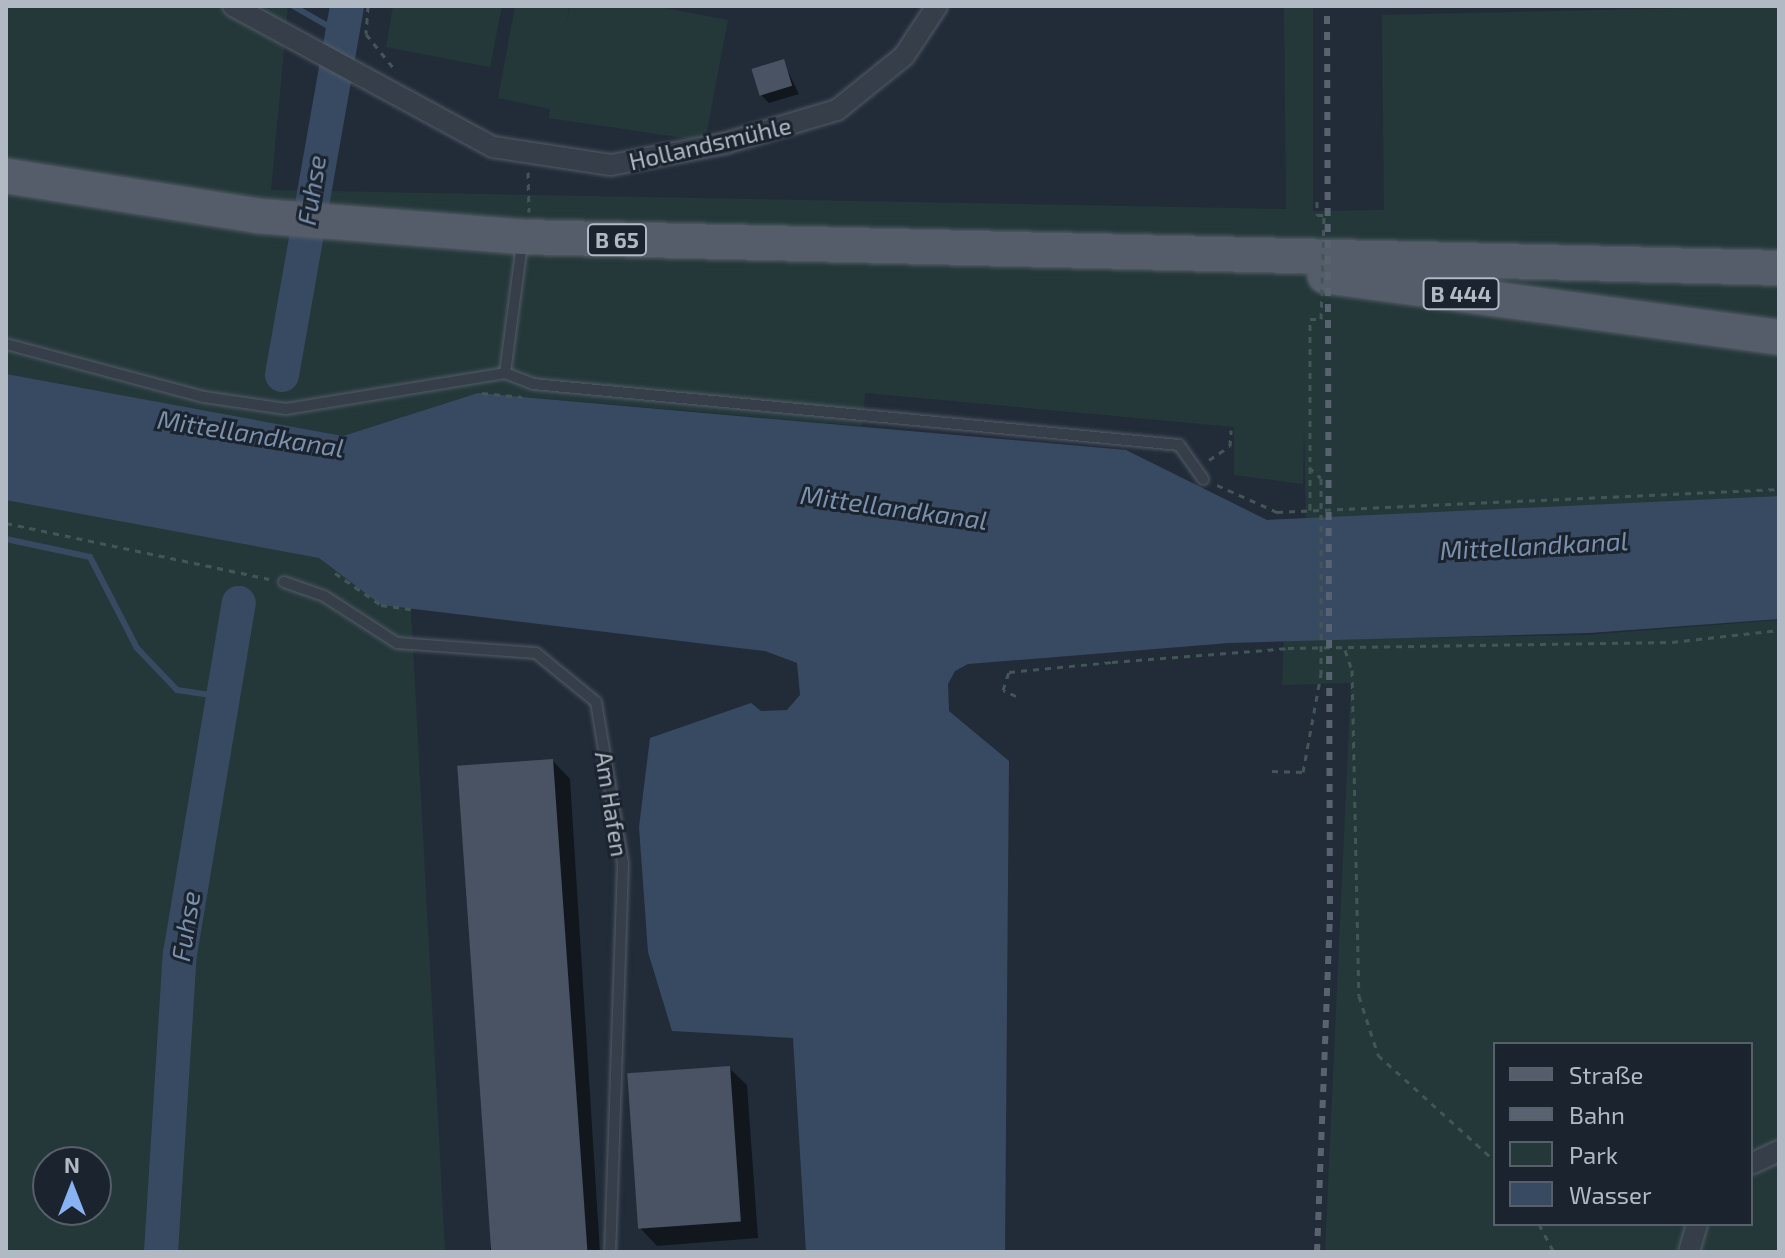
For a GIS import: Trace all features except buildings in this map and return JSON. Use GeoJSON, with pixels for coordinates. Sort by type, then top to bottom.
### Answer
{"type":"FeatureCollection","features":[{"type":"Feature","properties":{"kind":"main road","name":"B 65"},"geometry":{"type":"LineString","coordinates":[[6,176],[258,216],[356,227],[523,237],[1779,268]]}},
{"type":"Feature","properties":{"kind":"main road","name":"B 444"},"geometry":{"type":"LineString","coordinates":[[1162,253],[1779,337]]}},
{"type":"Feature","properties":{"kind":"street","name":"Hollandsmühle"},"geometry":{"type":"LineString","coordinates":[[233,6],[465,135],[528,156],[625,163],[837,110],[904,56],[937,6]]}},
{"type":"Feature","properties":{"kind":"street"},"geometry":{"type":"LineString","coordinates":[[1753,1163],[1779,1151]]}},
{"type":"Feature","properties":{"kind":"street"},"geometry":{"type":"LineString","coordinates":[[1689,1252],[1696,1226]]}},
{"type":"Feature","properties":{"kind":"lane"},"geometry":{"type":"LineString","coordinates":[[505,373],[523,237]]}},
{"type":"Feature","properties":{"kind":"lane"},"geometry":{"type":"LineString","coordinates":[[6,344],[204,397],[286,409],[505,373],[533,384],[1179,445],[1203,479]]}},
{"type":"Feature","properties":{"kind":"lane","name":"Am Hafen"},"geometry":{"type":"LineString","coordinates":[[284,582],[324,596],[397,643],[536,653],[596,702],[623,864],[610,1252]]}},
{"type":"Feature","properties":{"kind":"path"},"geometry":{"type":"LineString","coordinates":[[368,6],[366,34],[395,64]]}},
{"type":"Feature","properties":{"kind":"path"},"geometry":{"type":"LineString","coordinates":[[523,237],[528,156]]}},
{"type":"Feature","properties":{"kind":"path"},"geometry":{"type":"LineString","coordinates":[[1310,510],[1310,319],[1321,319],[1324,215],[1317,215],[1317,201]]}},
{"type":"Feature","properties":{"kind":"path"},"geometry":{"type":"LineString","coordinates":[[1195,467],[1224,454],[1231,430]]}},
{"type":"Feature","properties":{"kind":"path"},"geometry":{"type":"LineString","coordinates":[[1272,771],[1303,772],[1321,674],[1321,478],[1309,467]]}},
{"type":"Feature","properties":{"kind":"path"},"geometry":{"type":"LineString","coordinates":[[1203,479],[1277,512],[1779,489]]}},
{"type":"Feature","properties":{"kind":"path"},"geometry":{"type":"LineString","coordinates":[[6,523],[284,582]]}},
{"type":"Feature","properties":{"kind":"path"},"geometry":{"type":"LineString","coordinates":[[335,573],[381,605],[411,609]]}},
{"type":"Feature","properties":{"kind":"path"},"geometry":{"type":"LineString","coordinates":[[1016,696],[1003,690],[1009,672],[1288,648],[1345,650],[1672,642],[1779,630]]}},
{"type":"Feature","properties":{"kind":"path"},"geometry":{"type":"LineString","coordinates":[[1345,650],[1351,682],[1359,996],[1378,1055],[1493,1159]]}},
{"type":"Feature","properties":{"kind":"path"},"geometry":{"type":"LineString","coordinates":[[1540,1226],[1554,1252]]}},
{"type":"Feature","properties":{"kind":"green space"},"geometry":{"type":"Polygon","coordinates":[[[6,6],[288,6],[271,190],[1286,209],[1284,6],[1313,6],[1313,211],[1384,210],[1382,15],[1779,6],[1779,496],[1306,520],[1304,425],[1303,484],[1234,475],[1234,427],[865,393],[862,426],[478,393],[343,436],[13,376],[6,374],[6,6]]]}},
{"type":"Feature","properties":{"kind":"green space"},"geometry":{"type":"Polygon","coordinates":[[[393,6],[502,6],[490,67],[386,47],[393,6]]]}},
{"type":"Feature","properties":{"kind":"green space"},"geometry":{"type":"Polygon","coordinates":[[[515,6],[569,6],[566,26],[570,6],[654,6],[728,20],[705,141],[549,118],[550,109],[498,98],[515,6]]]}},
{"type":"Feature","properties":{"kind":"green space"},"geometry":{"type":"Polygon","coordinates":[[[6,498],[319,558],[381,605],[411,609],[445,1252],[6,1252],[6,498]]]}},
{"type":"Feature","properties":{"kind":"green space"},"geometry":{"type":"Polygon","coordinates":[[[1779,620],[1779,1252],[1325,1252],[1351,683],[1282,685],[1284,640],[1586,635],[1779,620]]]}},
{"type":"Feature","properties":{"kind":"water","name":"Mittellandkanal"},"geometry":{"type":"Polygon","coordinates":[[[6,374],[343,436],[478,393],[1126,450],[1267,520],[1779,496],[1779,619],[1589,633],[1229,643],[968,664],[955,671],[948,684],[949,711],[1009,761],[1005,1252],[806,1252],[793,1038],[672,1031],[648,952],[639,827],[650,738],[751,703],[761,711],[787,710],[800,695],[797,663],[765,651],[381,605],[319,558],[6,500],[6,374]]]}},
{"type":"Feature","properties":{"kind":"waterway"},"geometry":{"type":"LineString","coordinates":[[293,6],[342,34]]}},
{"type":"Feature","properties":{"kind":"waterway","name":"Fuhse"},"geometry":{"type":"LineString","coordinates":[[282,375],[347,6]]}},
{"type":"Feature","properties":{"kind":"waterway"},"geometry":{"type":"LineString","coordinates":[[6,539],[90,557],[137,648],[177,690],[224,697]]}},
{"type":"Feature","properties":{"kind":"waterway","name":"Fuhse"},"geometry":{"type":"LineString","coordinates":[[161,1252],[180,954],[239,603]]}},
{"type":"Feature","properties":{"kind":"railway"},"geometry":{"type":"LineString","coordinates":[[1317,1252],[1330,920],[1327,6]]}}]}
